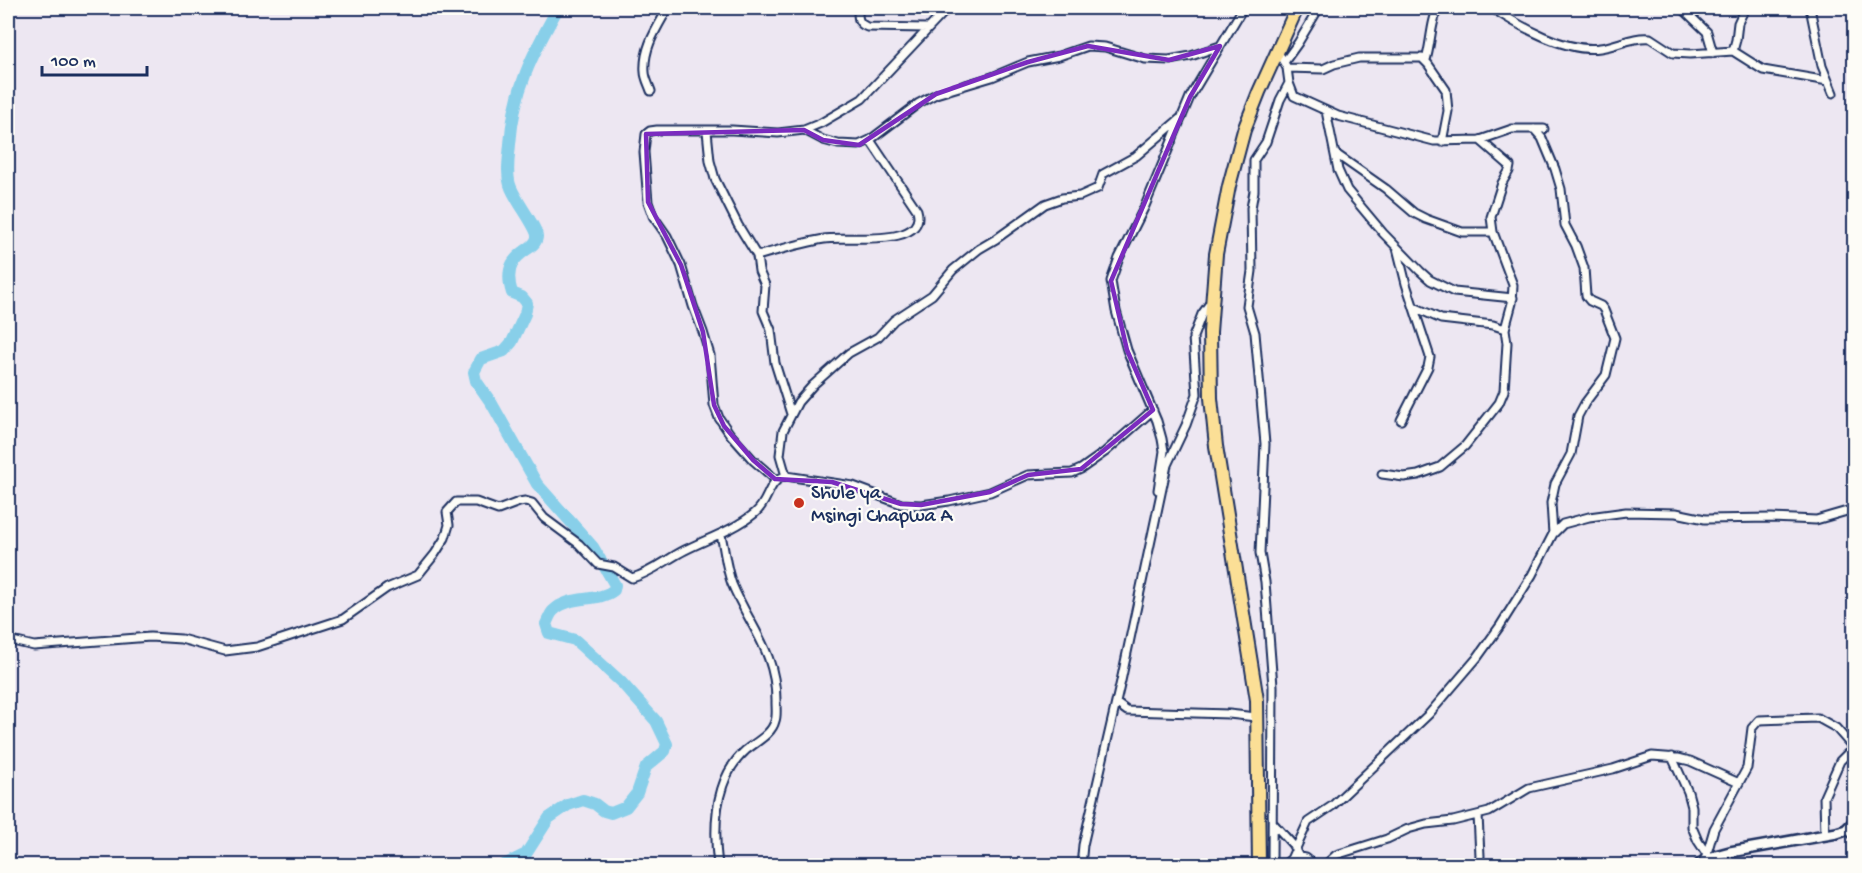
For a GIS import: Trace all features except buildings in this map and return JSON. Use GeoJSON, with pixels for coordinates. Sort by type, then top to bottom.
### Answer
{"type":"FeatureCollection","features":[{"type":"Feature","properties":{"kind":"highway"},"geometry":{"type":"LineString","coordinates":[[1258,866],[1257,700],[1215,436],[1210,354],[1216,254],[1229,186],[1245,130],[1283,60],[1297,8]]}},
{"type":"Feature","properties":{"kind":"street"},"geometry":{"type":"LineString","coordinates":[[651,91],[645,73],[648,51],[651,37],[668,8]]}},
{"type":"Feature","properties":{"kind":"street"},"geometry":{"type":"LineString","coordinates":[[858,8],[858,19],[867,27],[927,28]]}},
{"type":"Feature","properties":{"kind":"street"},"geometry":{"type":"LineString","coordinates":[[775,479],[739,444],[719,418],[714,405],[710,355],[703,333],[681,266],[667,237],[652,216],[648,202],[644,152],[646,134],[657,130],[732,130],[760,133],[804,130],[821,123],[862,99],[948,8]]}},
{"type":"Feature","properties":{"kind":"street"},"geometry":{"type":"LineString","coordinates":[[1157,507],[1160,466],[1164,452],[1162,439],[1153,410],[1126,350],[1111,281],[1190,97],[1243,8]]}},
{"type":"Feature","properties":{"kind":"street"},"geometry":{"type":"LineString","coordinates":[[1283,60],[1298,43],[1319,8]]}},
{"type":"Feature","properties":{"kind":"street"},"geometry":{"type":"LineString","coordinates":[[1426,60],[1433,32],[1434,14],[1439,8]]}},
{"type":"Feature","properties":{"kind":"street"},"geometry":{"type":"LineString","coordinates":[[1492,8],[1533,31],[1576,48],[1586,50],[1603,48],[1644,37],[1681,55],[1733,51],[1763,70],[1828,81]]}},
{"type":"Feature","properties":{"kind":"street"},"geometry":{"type":"LineString","coordinates":[[1682,8],[1707,32],[1713,53]]}},
{"type":"Feature","properties":{"kind":"street"},"geometry":{"type":"LineString","coordinates":[[1733,51],[1737,40],[1738,23],[1745,8]]}},
{"type":"Feature","properties":{"kind":"street"},"geometry":{"type":"LineString","coordinates":[[1809,8],[1817,47],[1833,93]]}},
{"type":"Feature","properties":{"kind":"street"},"geometry":{"type":"LineString","coordinates":[[804,130],[823,140],[838,144],[859,145],[870,140],[919,103],[936,94],[992,77],[1028,62],[1059,56],[1088,46],[1105,47],[1145,59],[1169,60],[1191,56],[1220,46]]}},
{"type":"Feature","properties":{"kind":"street"},"geometry":{"type":"LineString","coordinates":[[1283,60],[1323,69],[1345,61],[1370,57],[1416,57],[1426,60],[1446,90],[1448,111],[1442,142]]}},
{"type":"Feature","properties":{"kind":"street"},"geometry":{"type":"LineString","coordinates":[[1283,60],[1294,96],[1352,121],[1421,139],[1442,142],[1480,140],[1512,129],[1544,129]]}},
{"type":"Feature","properties":{"kind":"street"},"geometry":{"type":"LineString","coordinates":[[1272,866],[1273,687],[1265,582],[1260,554],[1265,444],[1255,333],[1247,306],[1252,271],[1251,208],[1254,191],[1254,160],[1266,142],[1280,100],[1289,83]]}},
{"type":"Feature","properties":{"kind":"street"},"geometry":{"type":"LineString","coordinates":[[1326,111],[1341,178],[1347,190],[1358,206],[1396,247],[1420,271],[1444,288],[1454,292],[1513,298]]}},
{"type":"Feature","properties":{"kind":"street"},"geometry":{"type":"LineString","coordinates":[[786,476],[780,455],[783,431],[790,414],[813,386],[849,353],[878,337],[894,320],[932,295],[947,276],[968,257],[1045,204],[1062,198],[1080,196],[1098,188],[1103,174],[1136,156],[1182,117]]}},
{"type":"Feature","properties":{"kind":"street"},"geometry":{"type":"LineString","coordinates":[[1534,129],[1542,138],[1555,169],[1561,189],[1565,225],[1584,268],[1586,296],[1603,308],[1615,338],[1606,375],[1578,416],[1571,454],[1555,484],[1551,503],[1553,534]]}},
{"type":"Feature","properties":{"kind":"street"},"geometry":{"type":"LineString","coordinates":[[707,131],[710,161],[715,179],[738,225],[757,256],[759,271],[765,285],[763,311],[771,330],[775,363],[790,414]]}},
{"type":"Feature","properties":{"kind":"street"},"geometry":{"type":"LineString","coordinates":[[757,256],[824,238],[846,237],[869,240],[887,238],[913,229],[918,224],[917,210],[870,140]]}},
{"type":"Feature","properties":{"kind":"street"},"geometry":{"type":"LineString","coordinates":[[1382,474],[1404,477],[1418,475],[1440,467],[1465,446],[1499,403],[1504,391],[1507,343],[1505,329],[1513,298],[1513,285],[1493,232],[1492,212],[1510,168],[1480,140]]}},
{"type":"Feature","properties":{"kind":"street"},"geometry":{"type":"LineString","coordinates":[[1336,154],[1386,189],[1414,213],[1426,219],[1462,232],[1493,232]]}},
{"type":"Feature","properties":{"kind":"street"},"geometry":{"type":"LineString","coordinates":[[1396,247],[1428,349],[1429,362],[1401,420]]}},
{"type":"Feature","properties":{"kind":"street"},"geometry":{"type":"LineString","coordinates":[[1081,866],[1083,845],[1167,465],[1186,425],[1197,394],[1193,337],[1202,314],[1213,298]]}},
{"type":"Feature","properties":{"kind":"street"},"geometry":{"type":"LineString","coordinates":[[1414,306],[1441,319],[1493,325],[1505,329]]}},
{"type":"Feature","properties":{"kind":"street"},"geometry":{"type":"LineString","coordinates":[[775,479],[786,476],[853,486],[901,504],[921,505],[949,501],[990,492],[1028,475],[1072,473],[1081,469],[1105,452],[1153,410]]}},
{"type":"Feature","properties":{"kind":"street"},"geometry":{"type":"LineString","coordinates":[[8,640],[34,646],[150,637],[181,639],[225,651],[257,647],[343,619],[387,588],[418,575],[445,538],[449,525],[447,512],[456,502],[465,500],[476,501],[498,510],[519,501],[532,503],[544,518],[579,544],[598,564],[614,567],[632,578],[693,546],[721,535],[759,509],[775,479]]}},
{"type":"Feature","properties":{"kind":"street"},"geometry":{"type":"LineString","coordinates":[[1283,866],[1291,859],[1308,822],[1332,806],[1429,714],[1477,658],[1532,575],[1553,534],[1563,524],[1572,520],[1611,513],[1661,512],[1705,519],[1816,520],[1854,509]]}},
{"type":"Feature","properties":{"kind":"street"},"geometry":{"type":"LineString","coordinates":[[718,866],[716,815],[724,782],[737,760],[772,729],[776,720],[773,675],[769,657],[731,581],[725,562],[721,535]]}},
{"type":"Feature","properties":{"kind":"street"},"geometry":{"type":"LineString","coordinates":[[1116,703],[1127,711],[1256,717]]}},
{"type":"Feature","properties":{"kind":"street"},"geometry":{"type":"LineString","coordinates":[[1706,852],[1714,829],[1747,768],[1752,728],[1756,722],[1761,720],[1792,721],[1812,718],[1827,722],[1846,739],[1851,748],[1840,761],[1824,797],[1825,835]]}},
{"type":"Feature","properties":{"kind":"street"},"geometry":{"type":"LineString","coordinates":[[1324,866],[1336,855],[1387,839],[1408,829],[1478,815],[1496,808],[1529,788],[1613,769],[1652,756],[1690,761],[1738,783]]}},
{"type":"Feature","properties":{"kind":"street"},"geometry":{"type":"LineString","coordinates":[[1672,758],[1688,792],[1692,807],[1692,827],[1706,852],[1707,858],[1700,864]]}},
{"type":"Feature","properties":{"kind":"street"},"geometry":{"type":"LineString","coordinates":[[1478,815],[1480,856],[1478,866]]}},
{"type":"Feature","properties":{"kind":"street"},"geometry":{"type":"LineString","coordinates":[[1273,823],[1299,857],[1306,858],[1316,866]]}},
{"type":"Feature","properties":{"kind":"street"},"geometry":{"type":"LineString","coordinates":[[1700,864],[1716,855],[1852,829]]}},
{"type":"Feature","properties":{"kind":"highlighted area"},"geometry":{"type":"Polygon","coordinates":[[[1088,46],[1169,60],[1220,46],[1190,97],[1111,281],[1127,350],[1153,410],[1081,469],[1028,475],[990,492],[921,505],[901,504],[832,482],[775,479],[753,460],[724,426],[714,405],[703,332],[681,265],[648,202],[646,134],[804,130],[823,140],[859,145],[936,94],[1028,62],[1088,46]]]}},
{"type":"Feature","properties":{"kind":"waterway"},"geometry":{"type":"LineString","coordinates":[[502,866],[526,854],[549,818],[568,805],[583,800],[611,813],[626,807],[637,793],[646,767],[665,751],[667,744],[656,721],[622,683],[575,640],[549,633],[546,624],[552,612],[560,606],[567,602],[607,594],[614,590],[615,585],[593,547],[537,484],[492,404],[476,381],[474,372],[481,359],[504,351],[512,342],[525,314],[527,303],[522,297],[512,293],[509,279],[510,269],[519,255],[531,247],[537,237],[534,227],[510,185],[508,170],[512,124],[526,73],[558,8]]}},
{"type":"Feature","properties":{"kind":"place","name":"Shule ya Msingi Chapwa A"},"geometry":{"type":"Point","coordinates":[799,503]}}]}
